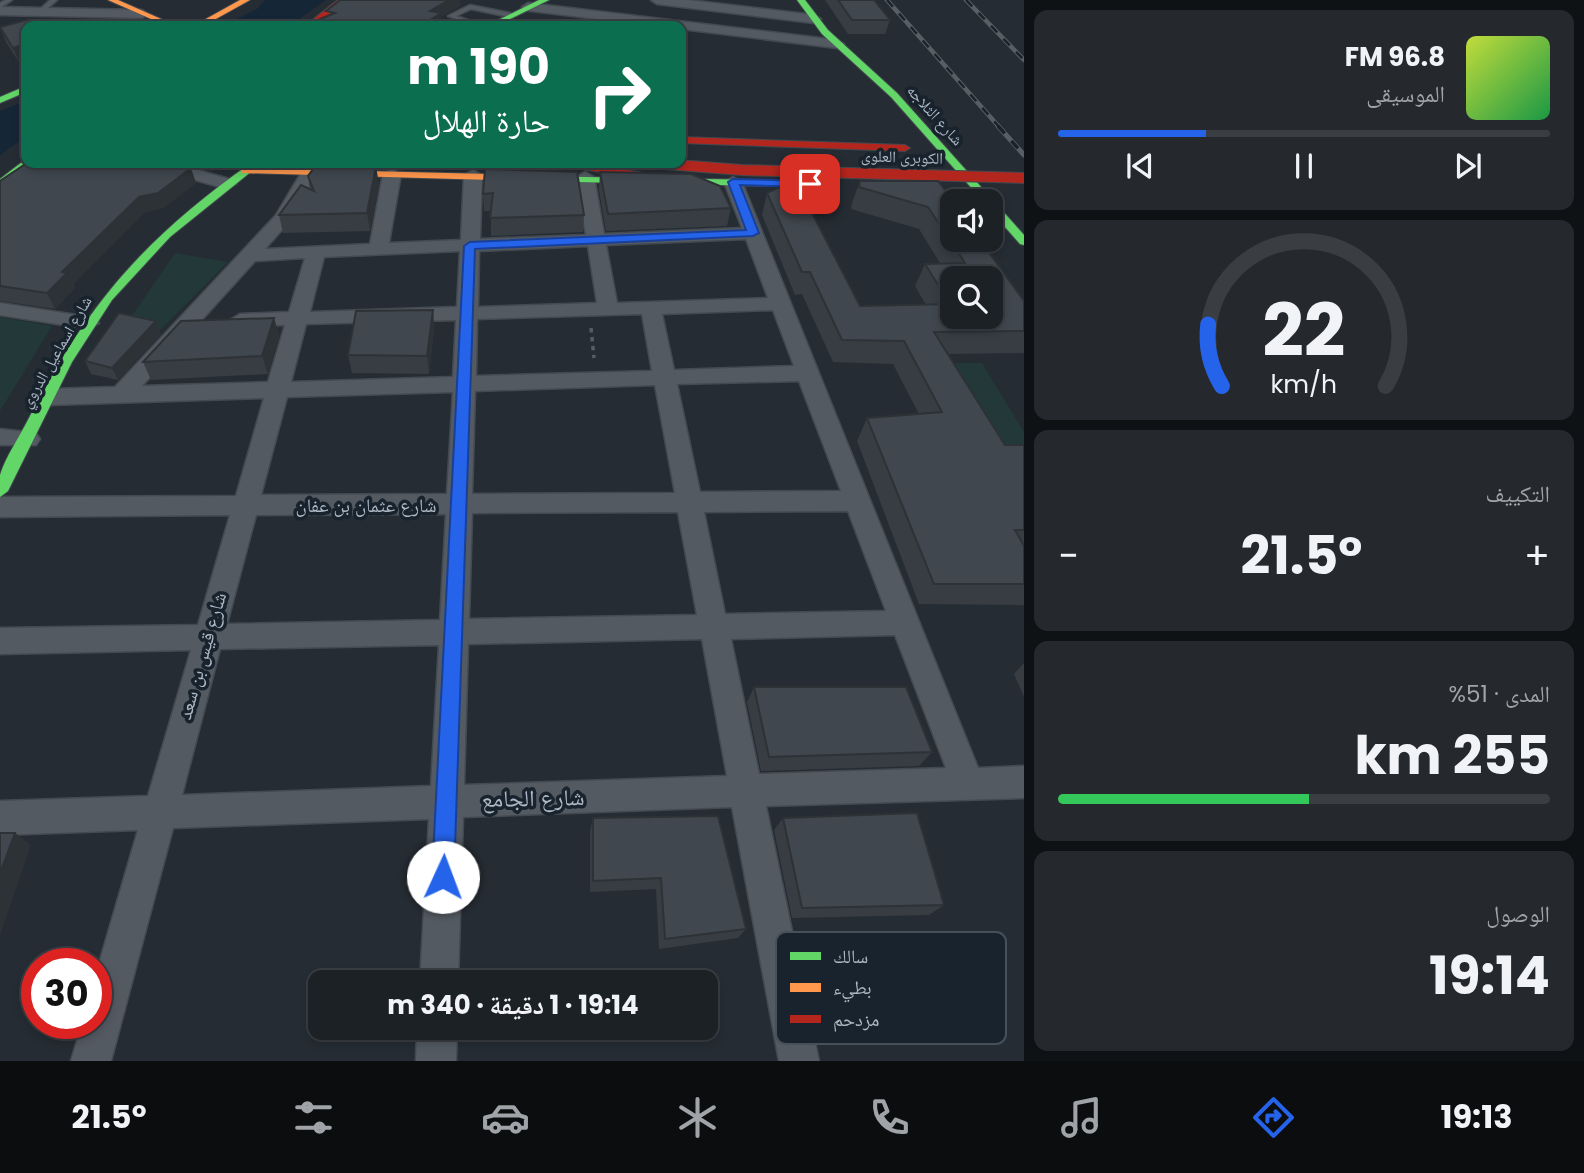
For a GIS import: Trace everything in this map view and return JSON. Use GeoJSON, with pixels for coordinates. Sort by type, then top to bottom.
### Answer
{"type":"FeatureCollection","features":[{"type":"Feature","properties":{"kind":"main road"},"geometry":{"type":"LineString","coordinates":[[111,0],[160,21]]}},
{"type":"Feature","properties":{"kind":"main road"},"geometry":{"type":"LineString","coordinates":[[213,21],[212,17],[246,0]]}},
{"type":"Feature","properties":{"kind":"main road"},"geometry":{"type":"LineString","coordinates":[[316,21],[343,0]]}},
{"type":"Feature","properties":{"kind":"main road"},"geometry":{"type":"LineString","coordinates":[[499,21],[545,0]]}},
{"type":"Feature","properties":{"kind":"main road","name":"شارع الثلاجه"},"geometry":{"type":"LineString","coordinates":[[801,0],[837,44],[894,94],[978,189]]}},
{"type":"Feature","properties":{"kind":"main road"},"geometry":{"type":"LineString","coordinates":[[851,57],[854,85]]}},
{"type":"Feature","properties":{"kind":"main road"},"geometry":{"type":"LineString","coordinates":[[0,100],[21,91]]}},
{"type":"Feature","properties":{"kind":"main road"},"geometry":{"type":"LineString","coordinates":[[888,127],[943,189]]}},
{"type":"Feature","properties":{"kind":"main road"},"geometry":{"type":"LineString","coordinates":[[686,140],[905,148]]}},
{"type":"Feature","properties":{"kind":"main road","name":"الكوبرى العلوى"},"geometry":{"type":"LineString","coordinates":[[686,155],[1024,167]]}},
{"type":"Feature","properties":{"kind":"main road"},"geometry":{"type":"LineString","coordinates":[[0,184],[21,166]]}},
{"type":"Feature","properties":{"kind":"main road","name":"الكوبرى العلوى"},"geometry":{"type":"LineString","coordinates":[[686,166],[742,170],[1024,178]]}},
{"type":"Feature","properties":{"kind":"main road","name":"شارع اسماعيل الدروي"},"geometry":{"type":"LineString","coordinates":[[0,491],[89,323],[140,257],[250,168]]}},
{"type":"Feature","properties":{"kind":"main road"},"geometry":{"type":"LineString","coordinates":[[263,168],[310,172],[662,179],[940,191]]}},
{"type":"Feature","properties":{"kind":"main road"},"geometry":{"type":"LineString","coordinates":[[595,168],[662,179]]}},
{"type":"Feature","properties":{"kind":"main road","name":"شارع الثلاجه"},"geometry":{"type":"LineString","coordinates":[[1003,218],[1022,240]]}},
{"type":"Feature","properties":{"kind":"main road","name":"شارع الثلاجه"},"geometry":{"type":"LineString","coordinates":[[1003,228],[1022,240]]}},
{"type":"Feature","properties":{"kind":"street"},"geometry":{"type":"LineString","coordinates":[[657,0],[814,19]]}},
{"type":"Feature","properties":{"kind":"street"},"geometry":{"type":"LineString","coordinates":[[528,7],[645,21]]}},
{"type":"Feature","properties":{"kind":"street"},"geometry":{"type":"LineString","coordinates":[[0,9],[38,13],[142,14]]}},
{"type":"Feature","properties":{"kind":"street"},"geometry":{"type":"LineString","coordinates":[[686,26],[837,44]]}},
{"type":"Feature","properties":{"kind":"street"},"geometry":{"type":"LineString","coordinates":[[686,38],[851,57]]}},
{"type":"Feature","properties":{"kind":"street"},"geometry":{"type":"LineString","coordinates":[[173,168],[227,184]]}},
{"type":"Feature","properties":{"kind":"street"},"geometry":{"type":"LineString","coordinates":[[122,394],[283,218],[310,172]]}},
{"type":"Feature","properties":{"kind":"street"},"geometry":{"type":"LineString","coordinates":[[379,249],[392,173]]}},
{"type":"Feature","properties":{"kind":"street"},"geometry":{"type":"LineString","coordinates":[[439,970],[473,175]]}},
{"type":"Feature","properties":{"kind":"street"},"geometry":{"type":"LineString","coordinates":[[585,177],[596,240],[599,309]]}},
{"type":"Feature","properties":{"kind":"street"},"geometry":{"type":"LineString","coordinates":[[733,182],[968,784]]}},
{"type":"Feature","properties":{"kind":"street"},"geometry":{"type":"LineString","coordinates":[[250,255],[753,233]]}},
{"type":"Feature","properties":{"kind":"street","name":"شارع قيس بن سعد"},"geometry":{"type":"LineString","coordinates":[[91,1061],[316,252]]}},
{"type":"Feature","properties":{"kind":"street"},"geometry":{"type":"LineString","coordinates":[[191,321],[780,304]]}},
{"type":"Feature","properties":{"kind":"street"},"geometry":{"type":"LineString","coordinates":[[651,307],[776,945]]}},
{"type":"Feature","properties":{"kind":"street"},"geometry":{"type":"LineString","coordinates":[[0,309],[89,323]]}},
{"type":"Feature","properties":{"kind":"street"},"geometry":{"type":"LineString","coordinates":[[50,397],[807,373]]}},
{"type":"Feature","properties":{"kind":"street"},"geometry":{"type":"LineString","coordinates":[[0,437],[27,439]]}},
{"type":"Feature","properties":{"kind":"street","name":"شارع عثمان بن عفان"},"geometry":{"type":"LineString","coordinates":[[0,507],[858,501]]}},
{"type":"Feature","properties":{"kind":"street"},"geometry":{"type":"LineString","coordinates":[[0,641],[905,623]]}},
{"type":"Feature","properties":{"kind":"street","name":"شارع الجامع"},"geometry":{"type":"LineString","coordinates":[[0,818],[446,799],[746,793],[1024,782]]}},
{"type":"Feature","properties":{"kind":"street"},"geometry":{"type":"LineString","coordinates":[[436,1061],[437,1040]]}},
{"type":"Feature","properties":{"kind":"lane"},"geometry":{"type":"LineString","coordinates":[[0,9],[9,0]]}},
{"type":"Feature","properties":{"kind":"lane"},"geometry":{"type":"LineString","coordinates":[[38,13],[54,0]]}},
{"type":"Feature","properties":{"kind":"lane"},"geometry":{"type":"LineString","coordinates":[[468,21],[452,16],[470,6],[510,15]]}},
{"type":"Feature","properties":{"kind":"path"},"geometry":{"type":"LineString","coordinates":[[596,380],[599,309]]}},
{"type":"Feature","properties":{"kind":"green space"},"geometry":{"type":"Polygon","coordinates":[[[175,253],[228,262],[157,333],[125,326],[175,253]]]}},
{"type":"Feature","properties":{"kind":"green space"},"geometry":{"type":"Polygon","coordinates":[[[0,317],[52,326],[0,411],[0,317]]]}},
{"type":"Feature","properties":{"kind":"green space"},"geometry":{"type":"Polygon","coordinates":[[[944,363],[982,363],[1024,432],[1024,448],[992,449],[944,363]]]}},
{"type":"Feature","properties":{"kind":"water"},"geometry":{"type":"Polygon","coordinates":[[[265,0],[326,0],[296,21],[233,21],[257,9],[265,0]]]}},
{"type":"Feature","properties":{"kind":"water"},"geometry":{"type":"Polygon","coordinates":[[[21,103],[21,140],[0,155],[0,111],[21,103]]]}},
{"type":"Feature","properties":{"kind":"building"},"geometry":{"type":"Polygon","coordinates":[[[340,0],[449,0],[430,11],[441,13],[429,21],[315,21],[335,13],[326,11],[340,0]]]}},
{"type":"Feature","properties":{"kind":"building"},"geometry":{"type":"Polygon","coordinates":[[[838,0],[874,0],[890,20],[852,20],[838,0]]]}},
{"type":"Feature","properties":{"kind":"building"},"geometry":{"type":"Polygon","coordinates":[[[21,21],[21,46],[13,48],[0,27],[21,21]]]}},
{"type":"Feature","properties":{"kind":"building"},"geometry":{"type":"Polygon","coordinates":[[[21,167],[191,168],[158,193],[139,197],[62,272],[67,273],[47,293],[0,286],[0,181],[21,167]]]}},
{"type":"Feature","properties":{"kind":"building"},"geometry":{"type":"Polygon","coordinates":[[[314,168],[376,168],[367,213],[279,215],[301,185],[314,191],[308,176],[314,168]]]}},
{"type":"Feature","properties":{"kind":"building"},"geometry":{"type":"Polygon","coordinates":[[[485,169],[577,172],[584,215],[490,218],[493,193],[483,194],[485,169]]]}},
{"type":"Feature","properties":{"kind":"building"},"geometry":{"type":"Polygon","coordinates":[[[600,172],[691,174],[720,186],[731,208],[608,214],[600,172]]]}},
{"type":"Feature","properties":{"kind":"building"},"geometry":{"type":"Polygon","coordinates":[[[795,180],[860,306],[940,304],[940,329],[1003,329],[1003,272],[1024,301],[1024,331],[934,332],[1005,445],[1024,445],[1024,530],[1015,530],[1024,546],[1024,584],[934,584],[867,418],[942,412],[904,341],[842,340],[810,272],[802,272],[767,193],[795,180]]]}},
{"type":"Feature","properties":{"kind":"building"},"geometry":{"type":"Polygon","coordinates":[[[860,181],[938,181],[944,189],[940,189],[940,225],[928,207],[859,187],[860,181]]]}},
{"type":"Feature","properties":{"kind":"building"},"geometry":{"type":"Polygon","coordinates":[[[958,252],[989,252],[999,266],[940,266],[940,288],[925,264],[965,263],[958,252]]]}},
{"type":"Feature","properties":{"kind":"building"},"geometry":{"type":"Polygon","coordinates":[[[433,310],[427,356],[348,355],[356,311],[433,310]]]}},
{"type":"Feature","properties":{"kind":"building"},"geometry":{"type":"Polygon","coordinates":[[[119,313],[156,321],[112,368],[85,361],[119,313]]]}},
{"type":"Feature","properties":{"kind":"building"},"geometry":{"type":"Polygon","coordinates":[[[274,318],[262,356],[143,362],[181,321],[274,318]]]}},
{"type":"Feature","properties":{"kind":"building"},"geometry":{"type":"Polygon","coordinates":[[[754,687],[906,687],[932,752],[769,757],[754,687]]]}},
{"type":"Feature","properties":{"kind":"building"},"geometry":{"type":"Polygon","coordinates":[[[917,813],[944,905],[802,908],[783,818],[917,813]]]}},
{"type":"Feature","properties":{"kind":"building"},"geometry":{"type":"Polygon","coordinates":[[[718,816],[746,929],[665,939],[661,878],[593,881],[593,818],[718,816]]]}},
{"type":"Feature","properties":{"kind":"building"},"geometry":{"type":"Polygon","coordinates":[[[0,833],[15,833],[0,873],[0,833]]]}},
{"type":"Feature","properties":{"kind":"railway"},"geometry":{"type":"LineString","coordinates":[[887,0],[1000,128]]}},
{"type":"Feature","properties":{"kind":"railway"},"geometry":{"type":"LineString","coordinates":[[966,0],[1024,60]]}},
{"type":"Feature","properties":{"kind":"railway"},"geometry":{"type":"LineString","coordinates":[[998,126],[1024,155]]}},
{"type":"Feature","properties":{"kind":"traffic: fast"},"geometry":{"type":"LineString","coordinates":[[501,21],[545,0]]}},
{"type":"Feature","properties":{"kind":"traffic: fast"},"geometry":{"type":"LineString","coordinates":[[801,0],[825,32],[894,95],[978,189]]}},
{"type":"Feature","properties":{"kind":"traffic: fast"},"geometry":{"type":"LineString","coordinates":[[0,100],[21,91]]}},
{"type":"Feature","properties":{"kind":"traffic: fast"},"geometry":{"type":"LineString","coordinates":[[0,184],[21,166]]}},
{"type":"Feature","properties":{"kind":"traffic: fast"},"geometry":{"type":"LineString","coordinates":[[0,491],[66,362],[108,298],[167,234],[210,197],[250,168]]}},
{"type":"Feature","properties":{"kind":"traffic: fast"},"geometry":{"type":"LineString","coordinates":[[530,178],[769,183]]}},
{"type":"Feature","properties":{"kind":"traffic: fast"},"geometry":{"type":"LineString","coordinates":[[1003,218],[1024,242]]}},
{"type":"Feature","properties":{"kind":"traffic: slow"},"geometry":{"type":"LineString","coordinates":[[112,0],[161,21]]}},
{"type":"Feature","properties":{"kind":"traffic: slow"},"geometry":{"type":"LineString","coordinates":[[210,21],[246,0]]}},
{"type":"Feature","properties":{"kind":"traffic: slow"},"geometry":{"type":"LineString","coordinates":[[245,171],[530,178]]}},
{"type":"Feature","properties":{"kind":"traffic: jam"},"geometry":{"type":"LineString","coordinates":[[316,21],[343,0]]}},
{"type":"Feature","properties":{"kind":"traffic: jam"},"geometry":{"type":"LineString","coordinates":[[686,140],[905,148]]}},
{"type":"Feature","properties":{"kind":"traffic: jam"},"geometry":{"type":"LineString","coordinates":[[686,166],[742,170],[1024,178]]}},
{"type":"Feature","properties":{"kind":"traffic: jam"},"geometry":{"type":"LineString","coordinates":[[595,168],[662,179]]}},
{"type":"Feature","properties":{"kind":"route"},"geometry":{"type":"LineString","coordinates":[[443,877],[470,246],[753,233],[733,182],[810,184]]}}]}
